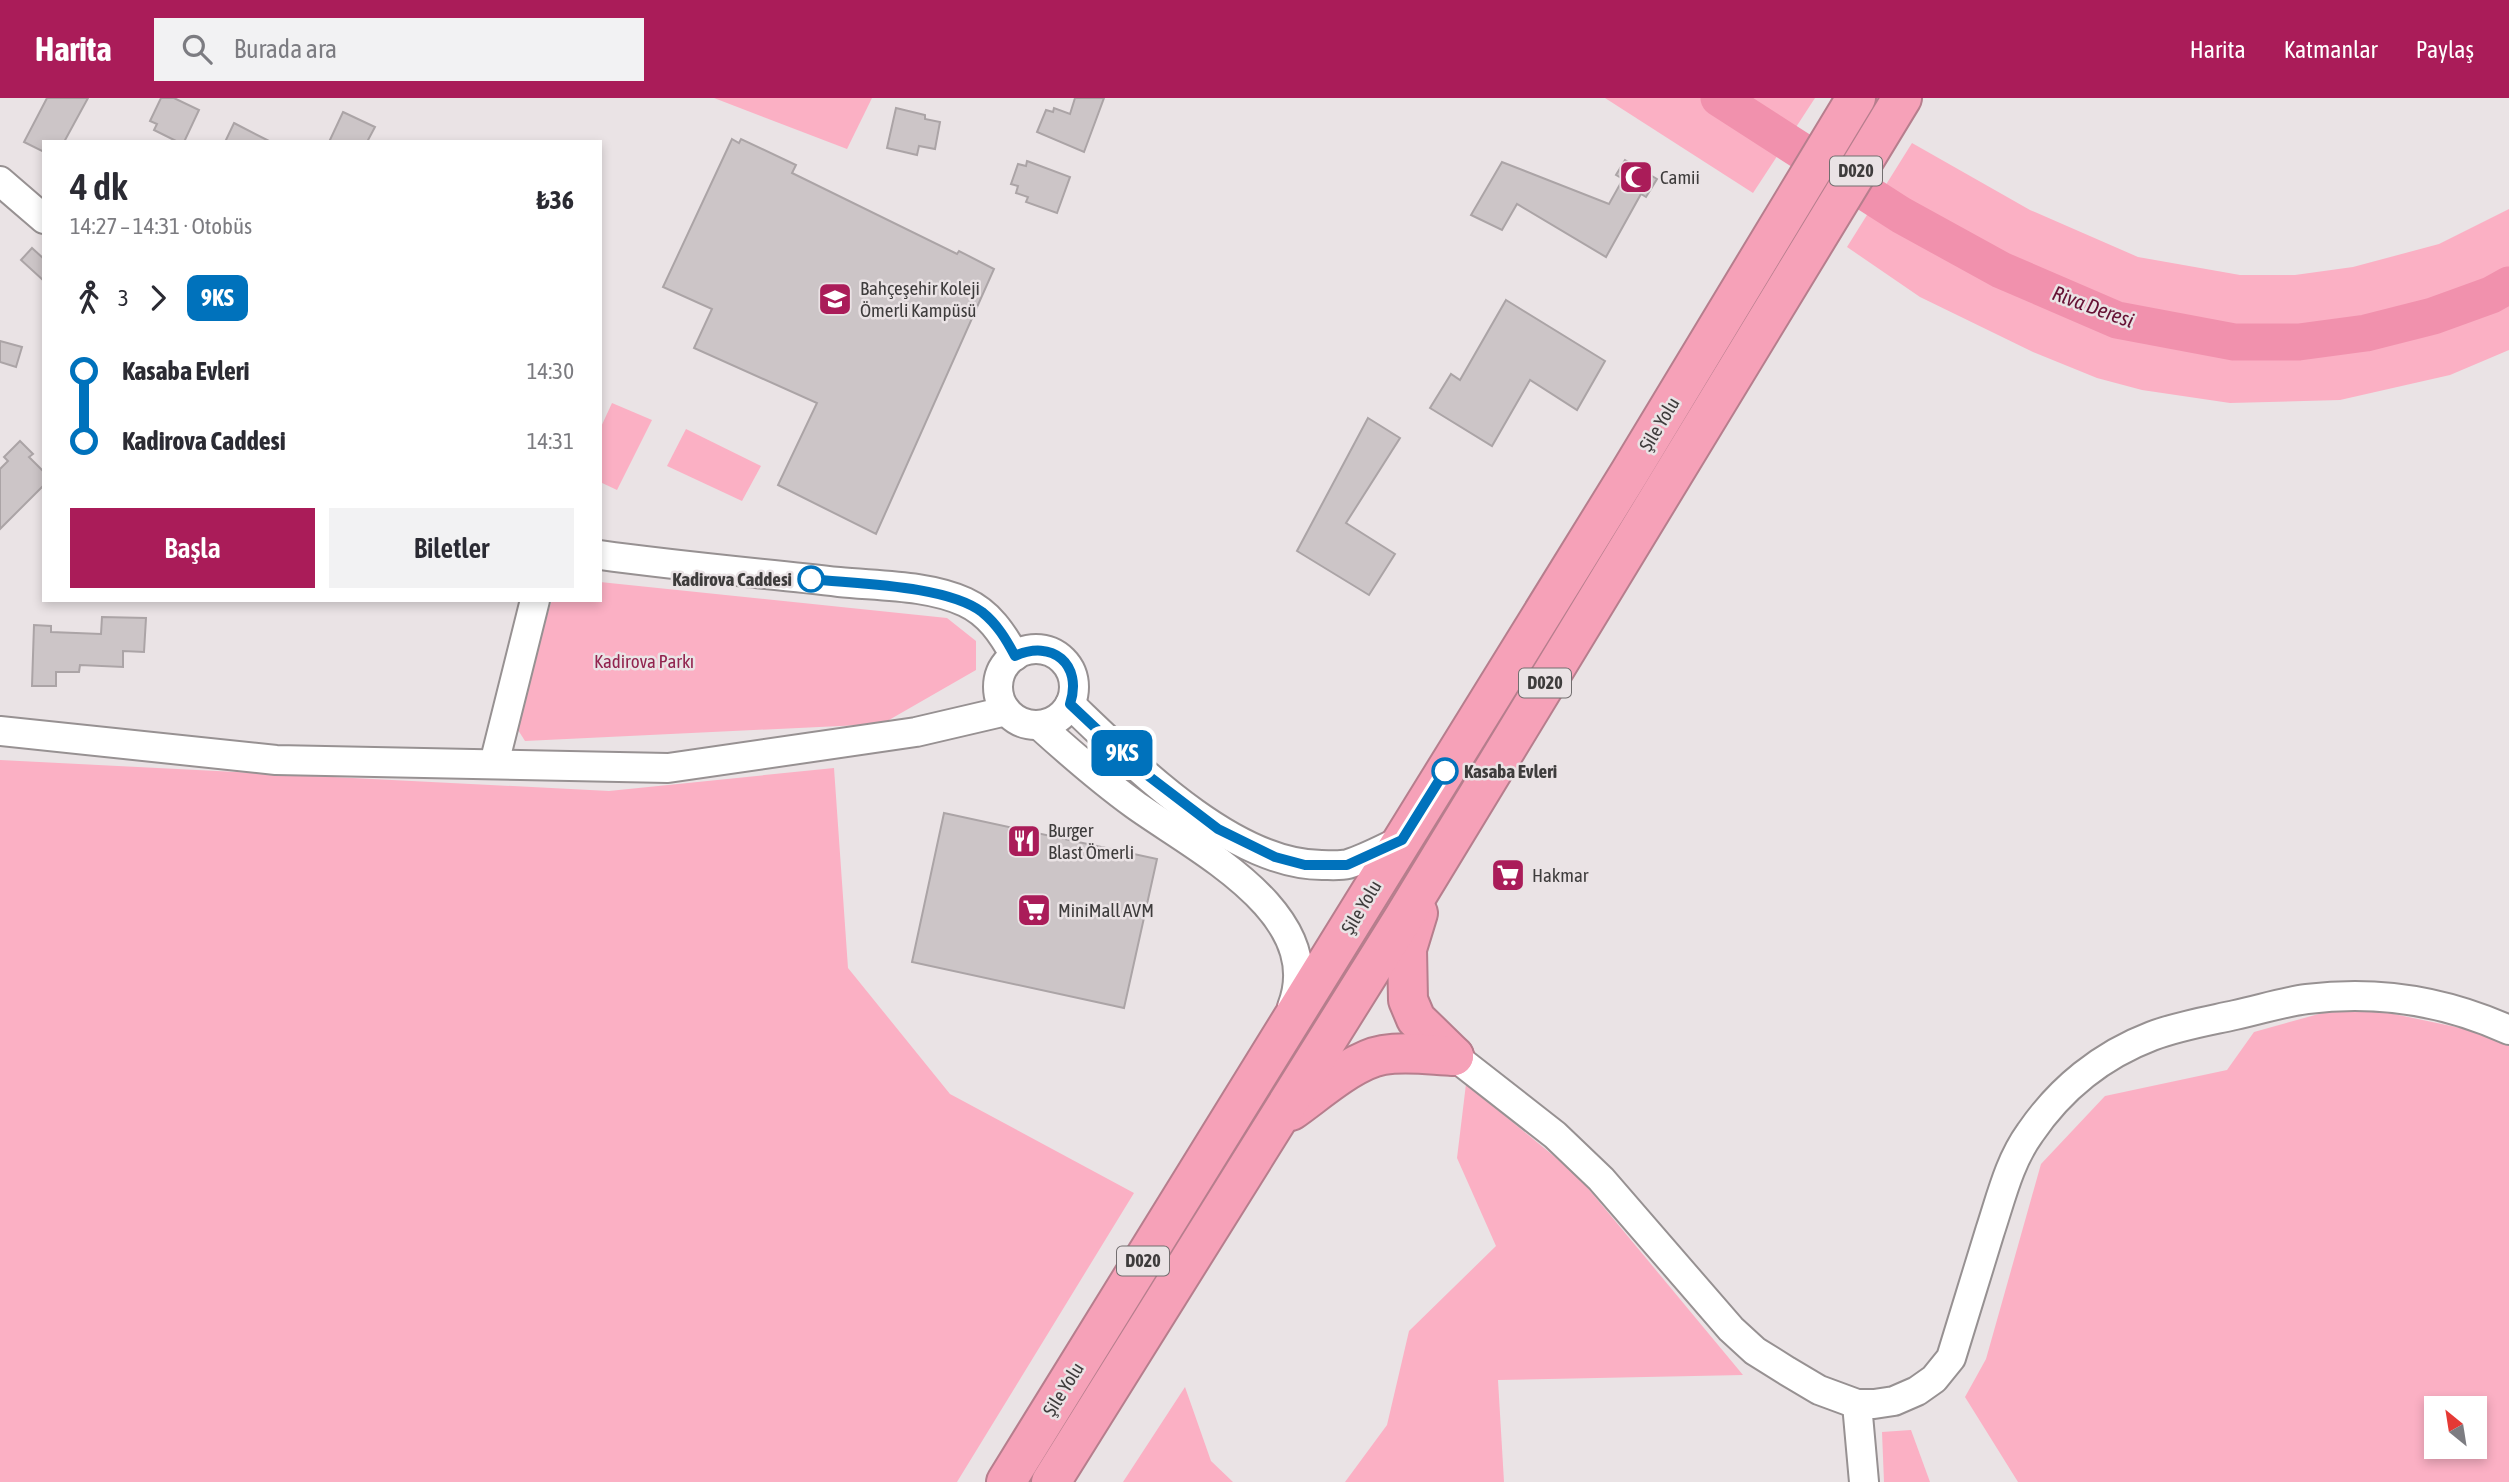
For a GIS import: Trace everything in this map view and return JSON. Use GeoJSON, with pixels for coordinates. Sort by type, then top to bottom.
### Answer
{"type":"FeatureCollection","features":[{"type":"Feature","properties":{"kind":"highway","name":"Şile Yolu"},"geometry":{"type":"LineString","coordinates":[[1006,1482],[1630,472],[1856,98]]}},
{"type":"Feature","properties":{"kind":"highway","name":"Şile Yolu"},"geometry":{"type":"LineString","coordinates":[[1051,1482],[1429,876],[1901,99]]}},
{"type":"Feature","properties":{"kind":"highway"},"geometry":{"type":"LineString","coordinates":[[1429,876],[1407,949],[1409,999],[1416,1019],[1454,1056]]}},
{"type":"Feature","properties":{"kind":"highway"},"geometry":{"type":"LineString","coordinates":[[1275,1123],[1352,1068],[1381,1055],[1407,1053],[1454,1056]]}},
{"type":"Feature","properties":{"kind":"street"},"geometry":{"type":"LineString","coordinates":[[0,181],[42,217]]}},
{"type":"Feature","properties":{"kind":"street"},"geometry":{"type":"LineString","coordinates":[[602,555],[947,596],[964,602],[994,622],[1015,656]]}},
{"type":"Feature","properties":{"kind":"street"},"geometry":{"type":"LineString","coordinates":[[494,764],[534,602]]}},
{"type":"Feature","properties":{"kind":"street"},"geometry":{"type":"LineString","coordinates":[[1026,650],[1051,652],[1061,658],[1074,680],[1070,704],[1063,715],[1052,722],[1027,724],[1006,711],[998,688],[1000,675],[1006,664],[1026,650]]}},
{"type":"Feature","properties":{"kind":"street"},"geometry":{"type":"LineString","coordinates":[[1070,704],[1138,768],[1218,829],[1275,857],[1305,865],[1347,865],[1402,840]]}},
{"type":"Feature","properties":{"kind":"street"},"geometry":{"type":"LineString","coordinates":[[0,731],[276,760],[668,768],[916,732],[1006,711]]}},
{"type":"Feature","properties":{"kind":"street"},"geometry":{"type":"LineString","coordinates":[[1040,725],[1133,803],[1217,861],[1264,898],[1284,927],[1299,964],[1298,991],[1280,1040]]}},
{"type":"Feature","properties":{"kind":"street"},"geometry":{"type":"LineString","coordinates":[[1454,1056],[1555,1135],[1601,1179],[1710,1307],[1755,1351],[1819,1390],[1857,1404],[1894,1401],[1917,1391],[1934,1379],[1951,1358],[2010,1169],[2028,1135],[2051,1104],[2080,1077],[2119,1051],[2154,1035],[2204,1022],[2306,999],[2357,995],[2395,997],[2448,1007],[2509,1030]]}},
{"type":"Feature","properties":{"kind":"street"},"geometry":{"type":"LineString","coordinates":[[1857,1404],[1864,1482]]}},
{"type":"Feature","properties":{"kind":"green space"},"geometry":{"type":"Polygon","coordinates":[[[714,98],[872,98],[847,149],[714,98]]]}},
{"type":"Feature","properties":{"kind":"green space"},"geometry":{"type":"Polygon","coordinates":[[[1605,98],[1815,98],[1753,193],[1605,98]]]}},
{"type":"Feature","properties":{"kind":"green space"},"geometry":{"type":"Polygon","coordinates":[[[1912,143],[2030,210],[2138,257],[2240,275],[2295,275],[2353,267],[2439,244],[2509,209],[2509,350],[2450,375],[2340,400],[2230,403],[2142,390],[2097,378],[2033,352],[1920,297],[1847,247],[1912,143]]]}},
{"type":"Feature","properties":{"kind":"green space"},"geometry":{"type":"Polygon","coordinates":[[[612,403],[652,420],[617,490],[602,483],[602,425],[612,403]]]}},
{"type":"Feature","properties":{"kind":"green space"},"geometry":{"type":"Polygon","coordinates":[[[686,429],[761,466],[742,501],[667,466],[686,429]]]}},
{"type":"Feature","properties":{"kind":"green space","name":"Kadirova Parkı"},"geometry":{"type":"Polygon","coordinates":[[[602,582],[947,618],[976,641],[976,670],[882,724],[525,741],[513,722],[551,602],[602,602],[602,582]]]}},
{"type":"Feature","properties":{"kind":"green space"},"geometry":{"type":"Polygon","coordinates":[[[0,760],[609,791],[834,768],[848,968],[950,1094],[1134,1193],[957,1482],[0,1482],[0,760]]]}},
{"type":"Feature","properties":{"kind":"green space"},"geometry":{"type":"Polygon","coordinates":[[[2351,1005],[2475,1031],[2509,1045],[2509,1482],[2018,1482],[1965,1397],[1986,1359],[2041,1164],[2105,1096],[2227,1070],[2254,1032],[2351,1005]]]}},
{"type":"Feature","properties":{"kind":"green space"},"geometry":{"type":"Polygon","coordinates":[[[1466,1084],[1577,1175],[1743,1375],[1498,1380],[1504,1482],[1345,1482],[1387,1425],[1409,1331],[1496,1246],[1457,1158],[1466,1084]]]}},
{"type":"Feature","properties":{"kind":"green space"},"geometry":{"type":"Polygon","coordinates":[[[1185,1387],[1211,1461],[1233,1482],[1123,1482],[1185,1387]]]}},
{"type":"Feature","properties":{"kind":"green space"},"geometry":{"type":"Polygon","coordinates":[[[1911,1430],[1930,1482],[1884,1482],[1882,1432],[1911,1430]]]}},
{"type":"Feature","properties":{"kind":"building"},"geometry":{"type":"Polygon","coordinates":[[[47,98],[88,98],[65,140],[42,140],[42,151],[24,142],[47,98]]]}},
{"type":"Feature","properties":{"kind":"building"},"geometry":{"type":"Polygon","coordinates":[[[161,98],[174,98],[199,110],[185,140],[174,140],[154,130],[157,124],[150,121],[161,98]]]}},
{"type":"Feature","properties":{"kind":"building"},"geometry":{"type":"Polygon","coordinates":[[[1075,98],[1104,98],[1084,152],[1037,132],[1046,110],[1053,112],[1054,108],[1070,114],[1075,98]]]}},
{"type":"Feature","properties":{"kind":"building"},"geometry":{"type":"Polygon","coordinates":[[[896,108],[925,115],[925,119],[940,122],[935,149],[919,146],[917,155],[887,148],[896,108]]]}},
{"type":"Feature","properties":{"kind":"building"},"geometry":{"type":"Polygon","coordinates":[[[343,112],[375,127],[368,140],[330,140],[343,112]]]}},
{"type":"Feature","properties":{"kind":"building"},"geometry":{"type":"Polygon","coordinates":[[[234,123],[267,140],[226,140],[234,123]]]}},
{"type":"Feature","properties":{"kind":"building"},"geometry":{"type":"Polygon","coordinates":[[[732,139],[739,143],[741,139],[796,165],[792,173],[957,254],[959,251],[994,269],[876,534],[778,485],[817,403],[694,348],[712,309],[663,287],[732,139]]]}},
{"type":"Feature","properties":{"kind":"building"},"geometry":{"type":"Polygon","coordinates":[[[1625,160],[1657,179],[1646,197],[1641,194],[1606,257],[1517,204],[1502,230],[1471,215],[1502,162],[1609,204],[1623,179],[1616,175],[1625,160]]]}},
{"type":"Feature","properties":{"kind":"building"},"geometry":{"type":"Polygon","coordinates":[[[1027,161],[1070,177],[1057,213],[1026,202],[1028,197],[1016,193],[1018,186],[1011,184],[1018,164],[1026,166],[1027,161]]]}},
{"type":"Feature","properties":{"kind":"building"},"geometry":{"type":"Polygon","coordinates":[[[32,248],[42,257],[42,279],[21,260],[32,248]]]}},
{"type":"Feature","properties":{"kind":"building"},"geometry":{"type":"Polygon","coordinates":[[[1506,300],[1605,361],[1577,410],[1530,380],[1492,446],[1430,408],[1451,374],[1460,380],[1506,300]]]}},
{"type":"Feature","properties":{"kind":"building"},"geometry":{"type":"Polygon","coordinates":[[[0,341],[22,347],[16,367],[0,362],[0,341]]]}},
{"type":"Feature","properties":{"kind":"building"},"geometry":{"type":"Polygon","coordinates":[[[1368,418],[1400,438],[1346,523],[1395,554],[1369,595],[1297,551],[1368,418]]]}},
{"type":"Feature","properties":{"kind":"building"},"geometry":{"type":"Polygon","coordinates":[[[20,441],[33,454],[29,457],[42,470],[42,487],[0,529],[0,469],[8,461],[4,457],[20,441]]]}},
{"type":"Feature","properties":{"kind":"building"},"geometry":{"type":"Polygon","coordinates":[[[102,617],[146,618],[144,652],[123,651],[123,667],[80,665],[79,672],[56,672],[56,686],[32,686],[34,625],[51,626],[51,632],[101,634],[102,617]]]}},
{"type":"Feature","properties":{"kind":"building","name":"MiniMall AVM"},"geometry":{"type":"Polygon","coordinates":[[[944,813],[1157,859],[1124,1008],[912,962],[944,813]]]}},
{"type":"Feature","properties":{"kind":"waterway","name":"Riva Deresi"},"geometry":{"type":"LineString","coordinates":[[1719,98],[1901,215],[2001,270],[2117,320],[2234,342],[2299,342],[2366,333],[2433,316],[2491,295],[2509,285]]}},
{"type":"Feature","properties":{"kind":"bus line","name":"9KS"},"geometry":{"type":"LineString","coordinates":[[811,579],[947,596],[964,602],[994,622],[1015,656],[1026,650],[1051,652],[1061,658],[1074,680],[1070,704],[1138,768],[1218,829],[1275,857],[1305,865],[1347,865],[1402,840],[1445,771]]}},
{"type":"Feature","properties":{"kind":"place","name":"Camii"},"geometry":{"type":"Point","coordinates":[1636,177]}},
{"type":"Feature","properties":{"kind":"place","name":"Bahçeşehir Koleji Ömerli Kampüsü"},"geometry":{"type":"Point","coordinates":[835,299]}},
{"type":"Feature","properties":{"kind":"place","name":"Kadirova Caddesi"},"geometry":{"type":"Point","coordinates":[811,579]}},
{"type":"Feature","properties":{"kind":"place","name":"Kasaba Evleri"},"geometry":{"type":"Point","coordinates":[1445,771]}},
{"type":"Feature","properties":{"kind":"place","name":"Burger Blast Ömerli"},"geometry":{"type":"Point","coordinates":[1024,841]}},
{"type":"Feature","properties":{"kind":"place","name":"Hakmar"},"geometry":{"type":"Point","coordinates":[1508,875]}},
{"type":"Feature","properties":{"kind":"place","name":"MiniMall AVM"},"geometry":{"type":"Point","coordinates":[1034,910]}}]}
